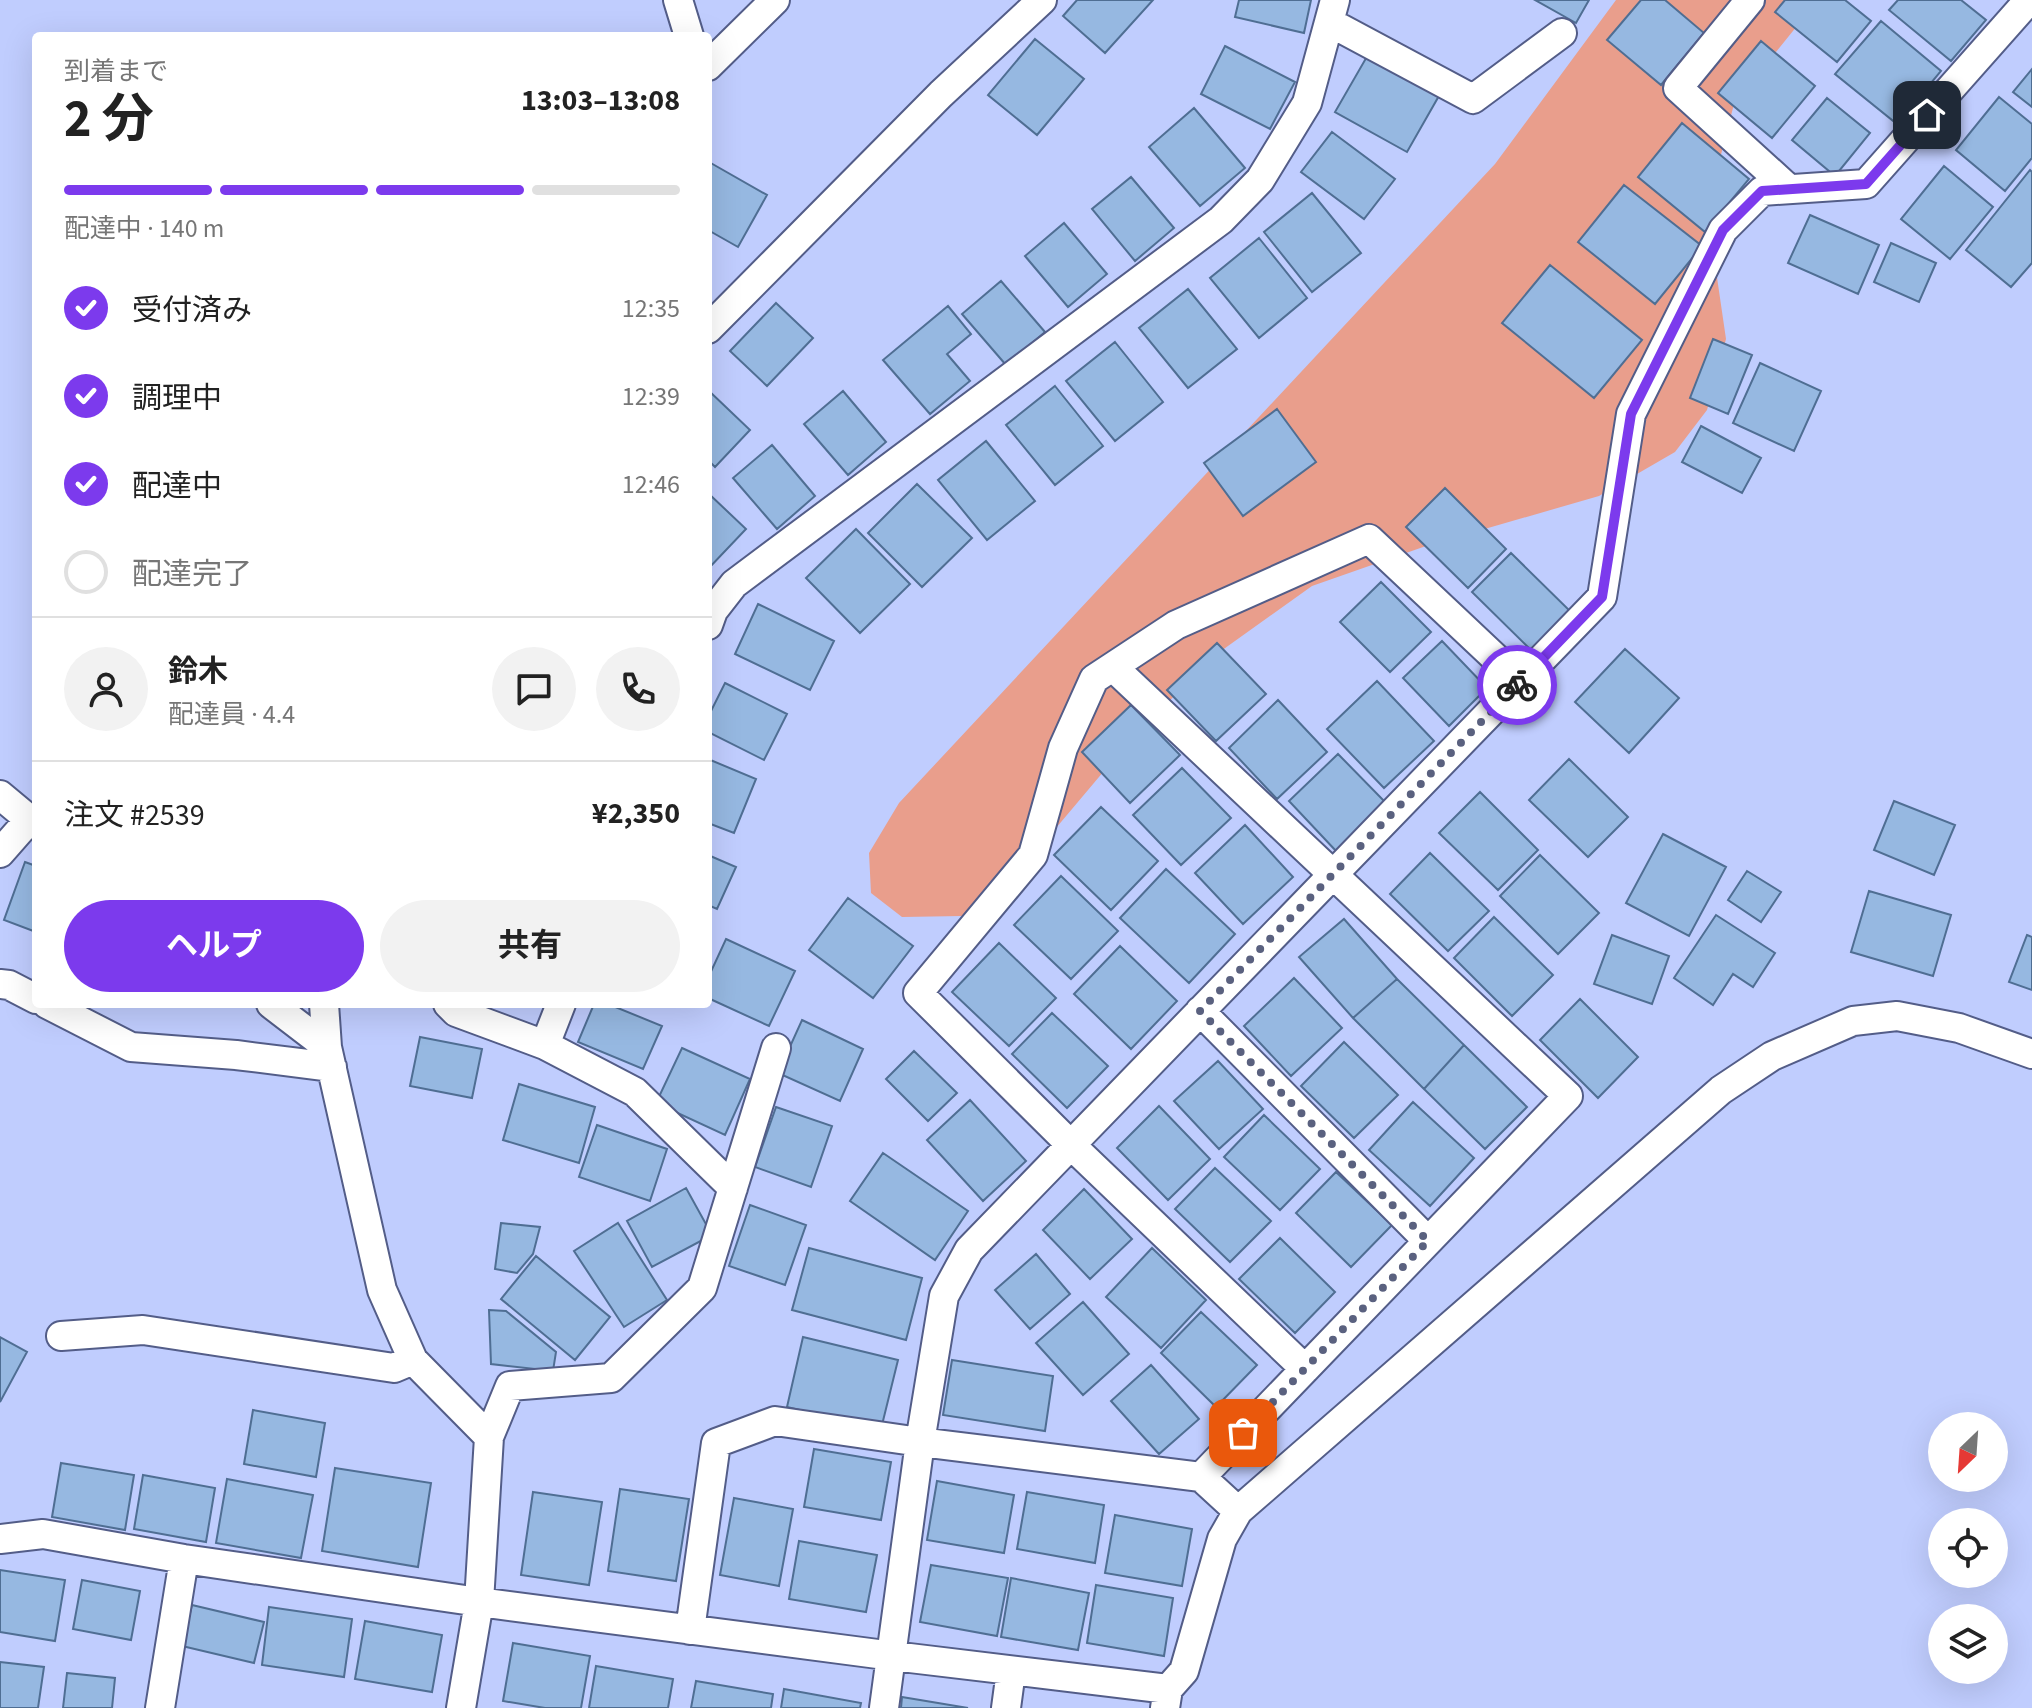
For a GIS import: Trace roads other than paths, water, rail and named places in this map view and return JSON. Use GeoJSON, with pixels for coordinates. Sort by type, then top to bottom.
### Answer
{"type":"FeatureCollection","features":[{"type":"Feature","properties":{"kind":"street"},"geometry":{"type":"LineString","coordinates":[[678,0],[688,32]]}},
{"type":"Feature","properties":{"kind":"street"},"geometry":{"type":"LineString","coordinates":[[712,62],[775,0]]}},
{"type":"Feature","properties":{"kind":"street"},"geometry":{"type":"LineString","coordinates":[[712,325],[941,94],[1042,0]]}},
{"type":"Feature","properties":{"kind":"street"},"geometry":{"type":"LineString","coordinates":[[1750,0],[1678,88],[1789,189]]}},
{"type":"Feature","properties":{"kind":"street"},"geometry":{"type":"LineString","coordinates":[[884,1708],[920,1442],[944,1296],[969,1250],[1602,597],[1631,414],[1723,230],[1762,191],[1866,184],[2030,1]]}},
{"type":"Feature","properties":{"kind":"street"},"geometry":{"type":"LineString","coordinates":[[712,614],[734,584],[1221,220],[1260,180],[1307,103],[1332,11],[1473,99],[1562,33]]}},
{"type":"Feature","properties":{"kind":"street"},"geometry":{"type":"LineString","coordinates":[[1305,1369],[1071,1145],[918,993],[1033,855],[1063,748],[1094,679],[1176,625],[1369,539],[1520,681]]}},
{"type":"Feature","properties":{"kind":"street"},"geometry":{"type":"LineString","coordinates":[[1113,667],[1568,1096],[1201,1477]]}},
{"type":"Feature","properties":{"kind":"street"},"geometry":{"type":"LineString","coordinates":[[0,795],[32,822]]}},
{"type":"Feature","properties":{"kind":"street"},"geometry":{"type":"LineString","coordinates":[[0,853],[32,824]]}},
{"type":"Feature","properties":{"kind":"street"},"geometry":{"type":"LineString","coordinates":[[0,984],[9,985],[32,997]]}},
{"type":"Feature","properties":{"kind":"street"},"geometry":{"type":"LineString","coordinates":[[55,1008],[131,1047],[236,1055],[330,1057]]}},
{"type":"Feature","properties":{"kind":"street"},"geometry":{"type":"LineString","coordinates":[[275,1008],[330,1057]]}},
{"type":"Feature","properties":{"kind":"street"},"geometry":{"type":"LineString","coordinates":[[324,1008],[330,1057],[382,1290],[413,1360],[489,1437]]}},
{"type":"Feature","properties":{"kind":"street"},"geometry":{"type":"LineString","coordinates":[[452,1008],[545,1045],[635,1092],[733,1188]]}},
{"type":"Feature","properties":{"kind":"street"},"geometry":{"type":"LineString","coordinates":[[545,1045],[559,1008]]}},
{"type":"Feature","properties":{"kind":"street"},"geometry":{"type":"LineString","coordinates":[[1200,1011],[1428,1241]]}},
{"type":"Feature","properties":{"kind":"street"},"geometry":{"type":"LineString","coordinates":[[0,1539],[43,1534],[184,1559],[479,1602],[1011,1671],[1166,1698],[1184,1671],[1222,1539],[1238,1511],[1721,1090],[1772,1056],[1853,1021],[1897,1016],[1959,1028],[2032,1054]]}},
{"type":"Feature","properties":{"kind":"street"},"geometry":{"type":"LineString","coordinates":[[461,1708],[479,1602],[489,1437],[510,1386],[611,1378],[702,1288],[776,1048]]}},
{"type":"Feature","properties":{"kind":"street"},"geometry":{"type":"LineString","coordinates":[[61,1336],[143,1330],[394,1368],[413,1360]]}},
{"type":"Feature","properties":{"kind":"street"},"geometry":{"type":"LineString","coordinates":[[690,1630],[716,1443],[775,1421],[1201,1477],[1238,1511]]}},
{"type":"Feature","properties":{"kind":"street"},"geometry":{"type":"LineString","coordinates":[[160,1708],[184,1559]]}},
{"type":"Feature","properties":{"kind":"street"},"geometry":{"type":"LineString","coordinates":[[1006,1708],[1011,1671]]}}]}
